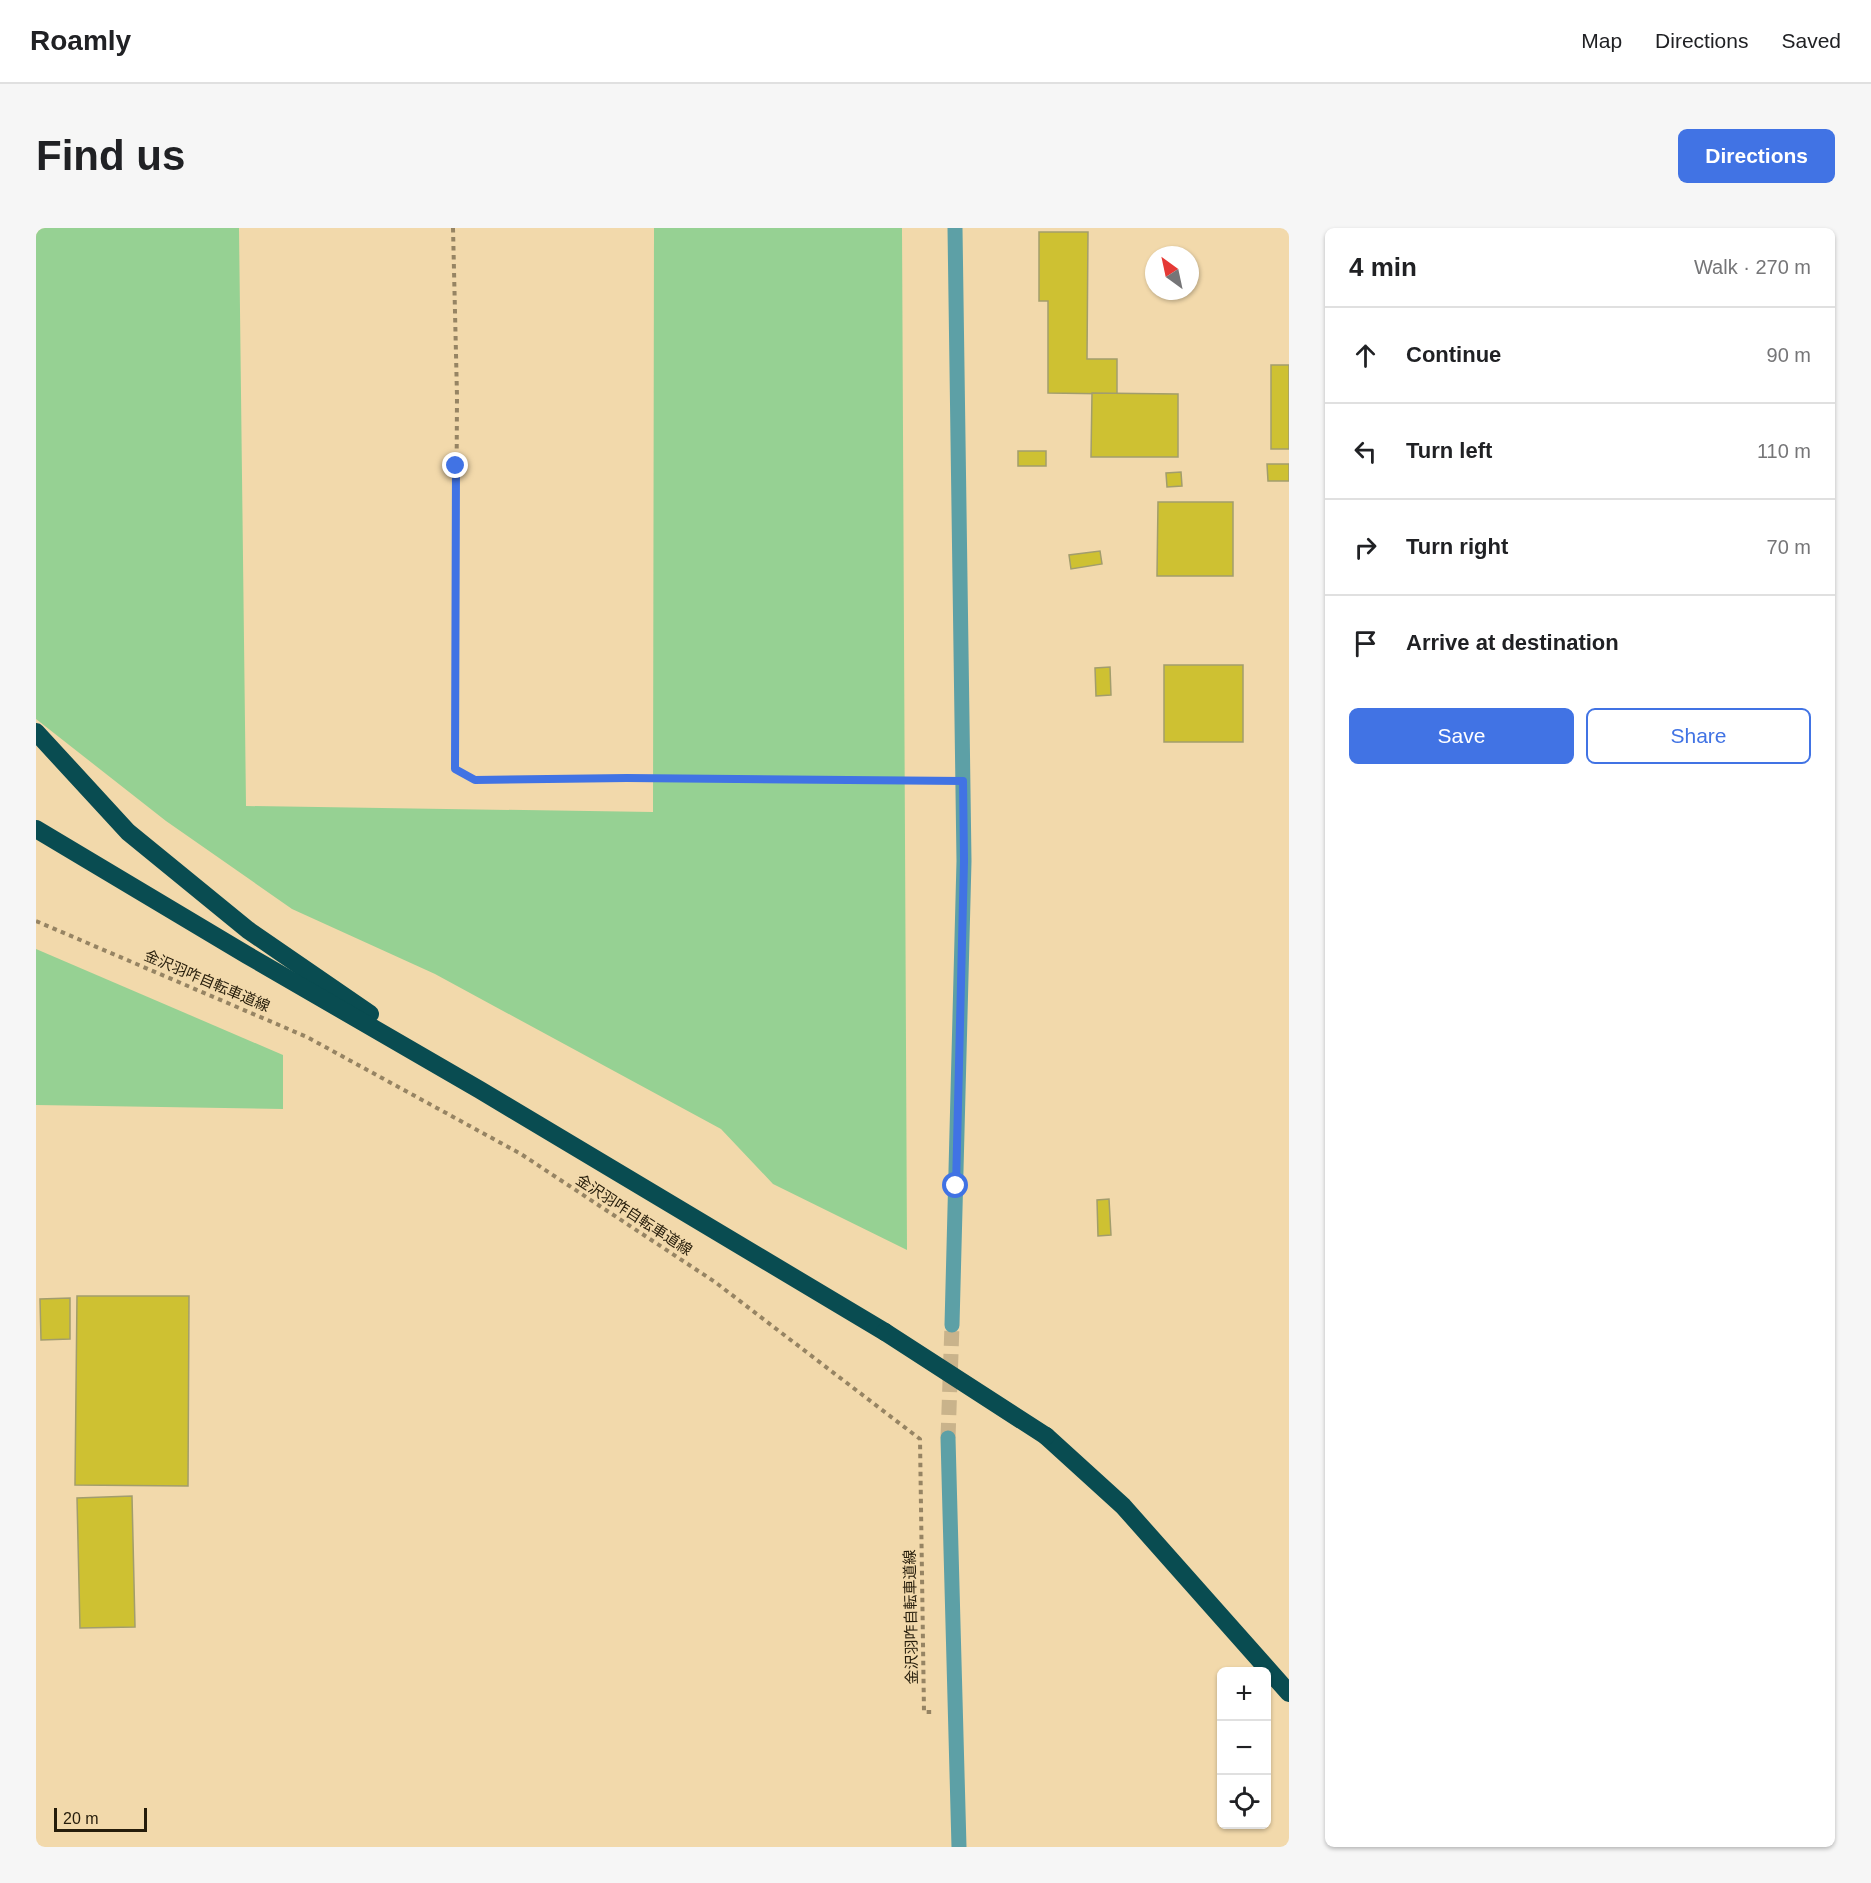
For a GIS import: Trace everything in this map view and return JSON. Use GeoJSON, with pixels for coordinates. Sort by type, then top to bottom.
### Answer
{"type":"FeatureCollection","features":[{"type":"Feature","properties":{"kind":"highway"},"geometry":{"type":"LineString","coordinates":[[36,732],[128,832],[248,930],[480,1090]]}},
{"type":"Feature","properties":{"kind":"highway"},"geometry":{"type":"LineString","coordinates":[[36,829],[885,1332],[1046,1436],[1123,1506],[1289,1693]]}},
{"type":"Feature","properties":{"kind":"street"},"geometry":{"type":"LineString","coordinates":[[952,1325],[964,861],[955,228]]}},
{"type":"Feature","properties":{"kind":"street"},"geometry":{"type":"LineString","coordinates":[[948,1438],[959,1847]]}},
{"type":"Feature","properties":{"kind":"path"},"geometry":{"type":"LineString","coordinates":[[453,228],[456,396],[455,769],[475,780],[639,778],[963,781]]}},
{"type":"Feature","properties":{"kind":"path","name":"金沢羽咋自転車道線"},"geometry":{"type":"LineString","coordinates":[[36,921],[307,1037],[521,1154],[715,1282],[920,1439],[924,1712],[956,1711]]}},
{"type":"Feature","properties":{"kind":"green space"},"geometry":{"type":"Polygon","coordinates":[[[36,228],[239,228],[246,806],[653,812],[654,228],[902,228],[907,1250],[773,1184],[721,1129],[435,974],[292,909],[166,821],[36,719],[36,228]]]}},
{"type":"Feature","properties":{"kind":"green space"},"geometry":{"type":"Polygon","coordinates":[[[36,949],[283,1055],[283,1109],[36,1105],[36,949]]]}},
{"type":"Feature","properties":{"kind":"building"},"geometry":{"type":"Polygon","coordinates":[[[1039,232],[1088,232],[1087,359],[1117,359],[1117,394],[1048,393],[1048,301],[1039,301],[1039,232]]]}},
{"type":"Feature","properties":{"kind":"building"},"geometry":{"type":"Polygon","coordinates":[[[1271,365],[1289,365],[1289,449],[1271,449],[1271,365]]]}},
{"type":"Feature","properties":{"kind":"building"},"geometry":{"type":"Polygon","coordinates":[[[1092,393],[1178,394],[1178,457],[1091,457],[1092,393]]]}},
{"type":"Feature","properties":{"kind":"building"},"geometry":{"type":"Polygon","coordinates":[[[1018,451],[1046,451],[1046,466],[1018,466],[1018,451]]]}},
{"type":"Feature","properties":{"kind":"building"},"geometry":{"type":"Polygon","coordinates":[[[1267,464],[1289,464],[1289,481],[1268,481],[1267,464]]]}},
{"type":"Feature","properties":{"kind":"building"},"geometry":{"type":"Polygon","coordinates":[[[1181,472],[1182,486],[1167,487],[1166,473],[1181,472]]]}},
{"type":"Feature","properties":{"kind":"building"},"geometry":{"type":"Polygon","coordinates":[[[1158,502],[1233,502],[1233,576],[1157,576],[1158,502]]]}},
{"type":"Feature","properties":{"kind":"building"},"geometry":{"type":"Polygon","coordinates":[[[1100,551],[1102,564],[1071,569],[1069,555],[1100,551]]]}},
{"type":"Feature","properties":{"kind":"building"},"geometry":{"type":"Polygon","coordinates":[[[1164,665],[1243,665],[1243,742],[1164,742],[1164,665]]]}},
{"type":"Feature","properties":{"kind":"building"},"geometry":{"type":"Polygon","coordinates":[[[1110,667],[1111,695],[1096,696],[1095,668],[1110,667]]]}},
{"type":"Feature","properties":{"kind":"building"},"geometry":{"type":"Polygon","coordinates":[[[1109,1199],[1111,1235],[1098,1236],[1097,1200],[1109,1199]]]}},
{"type":"Feature","properties":{"kind":"building"},"geometry":{"type":"Polygon","coordinates":[[[77,1296],[189,1296],[188,1486],[75,1485],[77,1296]]]}},
{"type":"Feature","properties":{"kind":"building"},"geometry":{"type":"Polygon","coordinates":[[[70,1298],[70,1339],[41,1340],[40,1299],[70,1298]]]}},
{"type":"Feature","properties":{"kind":"building"},"geometry":{"type":"Polygon","coordinates":[[[132,1496],[135,1627],[80,1628],[77,1498],[132,1496]]]}},
{"type":"Feature","properties":{"kind":"tunnel"},"geometry":{"type":"LineString","coordinates":[[948,1438],[952,1325]]}},
{"type":"Feature","properties":{"kind":"route"},"geometry":{"type":"LineString","coordinates":[[456,466],[455,769],[475,780],[627,778],[963,781],[964,861],[956,1186]]}}]}
